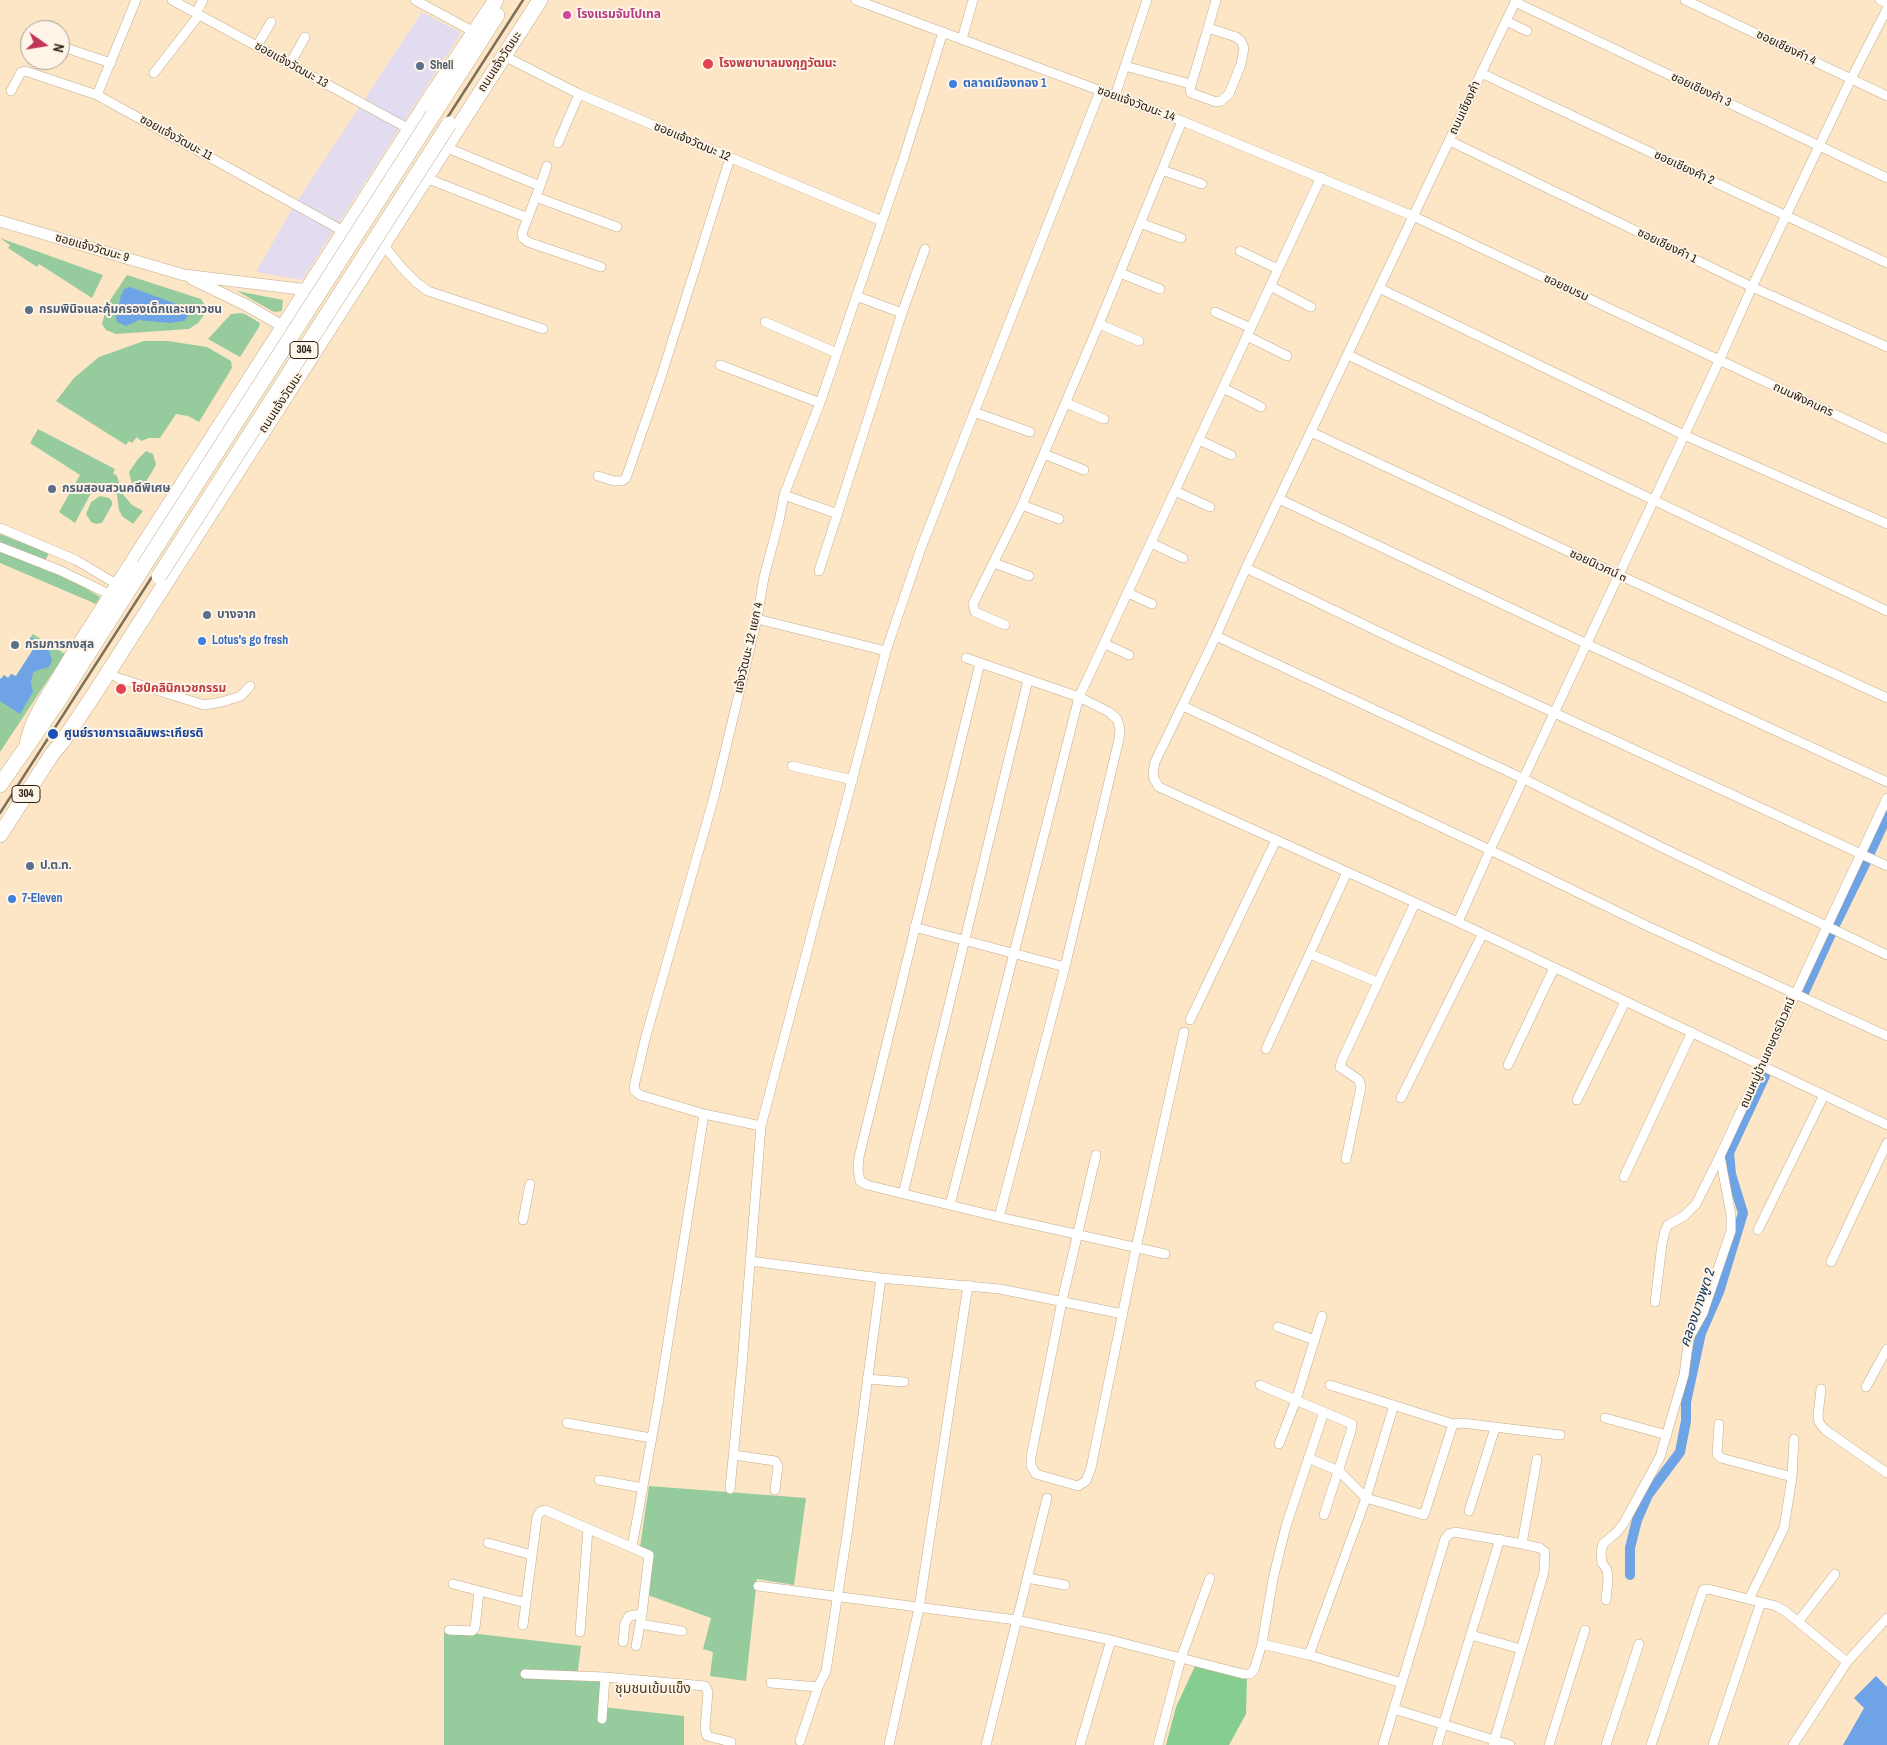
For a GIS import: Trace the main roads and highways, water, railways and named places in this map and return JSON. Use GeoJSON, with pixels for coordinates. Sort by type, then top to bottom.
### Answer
{"type":"FeatureCollection","features":[{"type":"Feature","properties":{"kind":"main road","name":"304"},"geometry":{"type":"LineString","coordinates":[[27,743],[33,724],[46,699],[114,590],[410,130],[496,0]]}},
{"type":"Feature","properties":{"kind":"main road","name":"304"},"geometry":{"type":"LineString","coordinates":[[0,785],[27,743],[57,703],[506,0]]}},
{"type":"Feature","properties":{"kind":"main road","name":"ถนนแจ้งวัฒนะ"},"geometry":{"type":"LineString","coordinates":[[52,754],[57,738],[72,712],[530,0]]}},
{"type":"Feature","properties":{"kind":"main road","name":"ถนนแจ้งวัฒนะ"},"geometry":{"type":"LineString","coordinates":[[0,835],[108,672],[540,0]]}},
{"type":"Feature","properties":{"kind":"main road"},"geometry":{"type":"LineString","coordinates":[[319,273],[319,282],[329,292],[342,295],[353,291]]}},
{"type":"Feature","properties":{"kind":"main road"},"geometry":{"type":"LineString","coordinates":[[284,327],[316,348]]}},
{"type":"Feature","properties":{"kind":"main road"},"geometry":{"type":"LineString","coordinates":[[259,365],[266,361],[281,364],[289,378],[290,390]]}},
{"type":"Feature","properties":{"kind":"water"},"geometry":{"type":"Polygon","coordinates":[[[130,287],[182,306],[191,310],[191,312],[184,321],[170,323],[139,320],[126,326],[117,322],[116,318],[121,295],[124,289],[130,287]]]}},
{"type":"Feature","properties":{"kind":"water"},"geometry":{"type":"Polygon","coordinates":[[[31,637],[48,648],[52,660],[49,667],[33,673],[31,682],[33,692],[20,714],[0,701],[0,678],[4,675],[8,678],[11,674],[16,676],[34,648],[27,643],[31,637]]]}},
{"type":"Feature","properties":{"kind":"water"},"geometry":{"type":"Polygon","coordinates":[[[1876,1676],[1887,1687],[1887,1745],[1843,1745],[1864,1708],[1854,1698],[1876,1676]]]}},
{"type":"Feature","properties":{"kind":"waterway","name":"คลองบางพูด 2"},"geometry":{"type":"LineString","coordinates":[[1870,853],[1887,816]]}},
{"type":"Feature","properties":{"kind":"waterway","name":"คลองบางพูด 2"},"geometry":{"type":"LineString","coordinates":[[1836,923],[1866,862]]}},
{"type":"Feature","properties":{"kind":"waterway","name":"คลองบางพูด 2"},"geometry":{"type":"LineString","coordinates":[[1804,993],[1831,934]]}},
{"type":"Feature","properties":{"kind":"waterway","name":"คลองบางพูด 2"},"geometry":{"type":"LineString","coordinates":[[1630,1575],[1630,1548],[1637,1520],[1648,1495],[1680,1452],[1686,1421],[1686,1402],[1701,1333],[1719,1292],[1743,1213],[1731,1174],[1729,1153],[1765,1076]]}},
{"type":"Feature","properties":{"kind":"railway"},"geometry":{"type":"LineString","coordinates":[[0,813],[523,0]]}},
{"type":"Feature","properties":{"kind":"place","name":"โรงแรมจัมโปเทล"},"geometry":{"type":"Point","coordinates":[567,15]}},
{"type":"Feature","properties":{"kind":"place","name":"โรงพยาบาลมงกุฎวัฒนะ"},"geometry":{"type":"Point","coordinates":[708,64]}},
{"type":"Feature","properties":{"kind":"place","name":"Shell"},"geometry":{"type":"Point","coordinates":[420,66]}},
{"type":"Feature","properties":{"kind":"place","name":"ตลาดเมืองทอง 1"},"geometry":{"type":"Point","coordinates":[953,84]}},
{"type":"Feature","properties":{"kind":"place","name":"กรมพินิจและคุ้มครองเด็กและเยาวชน"},"geometry":{"type":"Point","coordinates":[29,310]}},
{"type":"Feature","properties":{"kind":"place","name":"กรมสอบสวนคดีพิเศษ"},"geometry":{"type":"Point","coordinates":[52,489]}},
{"type":"Feature","properties":{"kind":"place","name":"บางจาก"},"geometry":{"type":"Point","coordinates":[207,615]}},
{"type":"Feature","properties":{"kind":"place","name":"Lotus's go fresh"},"geometry":{"type":"Point","coordinates":[202,641]}},
{"type":"Feature","properties":{"kind":"place","name":"กรมการกงสุล"},"geometry":{"type":"Point","coordinates":[15,645]}},
{"type":"Feature","properties":{"kind":"place","name":"ไฮป์คลินิกเวชกรรม"},"geometry":{"type":"Point","coordinates":[121,689]}},
{"type":"Feature","properties":{"kind":"place","name":"ศูนย์ราชการเฉลิมพระเกียรติ"},"geometry":{"type":"Point","coordinates":[53,734]}},
{"type":"Feature","properties":{"kind":"place","name":"ป.ต.ท."},"geometry":{"type":"Point","coordinates":[30,866]}},
{"type":"Feature","properties":{"kind":"place","name":"7-Eleven"},"geometry":{"type":"Point","coordinates":[12,899]}},
{"type":"Feature","properties":{"kind":"district","name":"ชุมชนเข้มแข็ง"},"geometry":{"type":"Point","coordinates":[653,1689]}}]}
